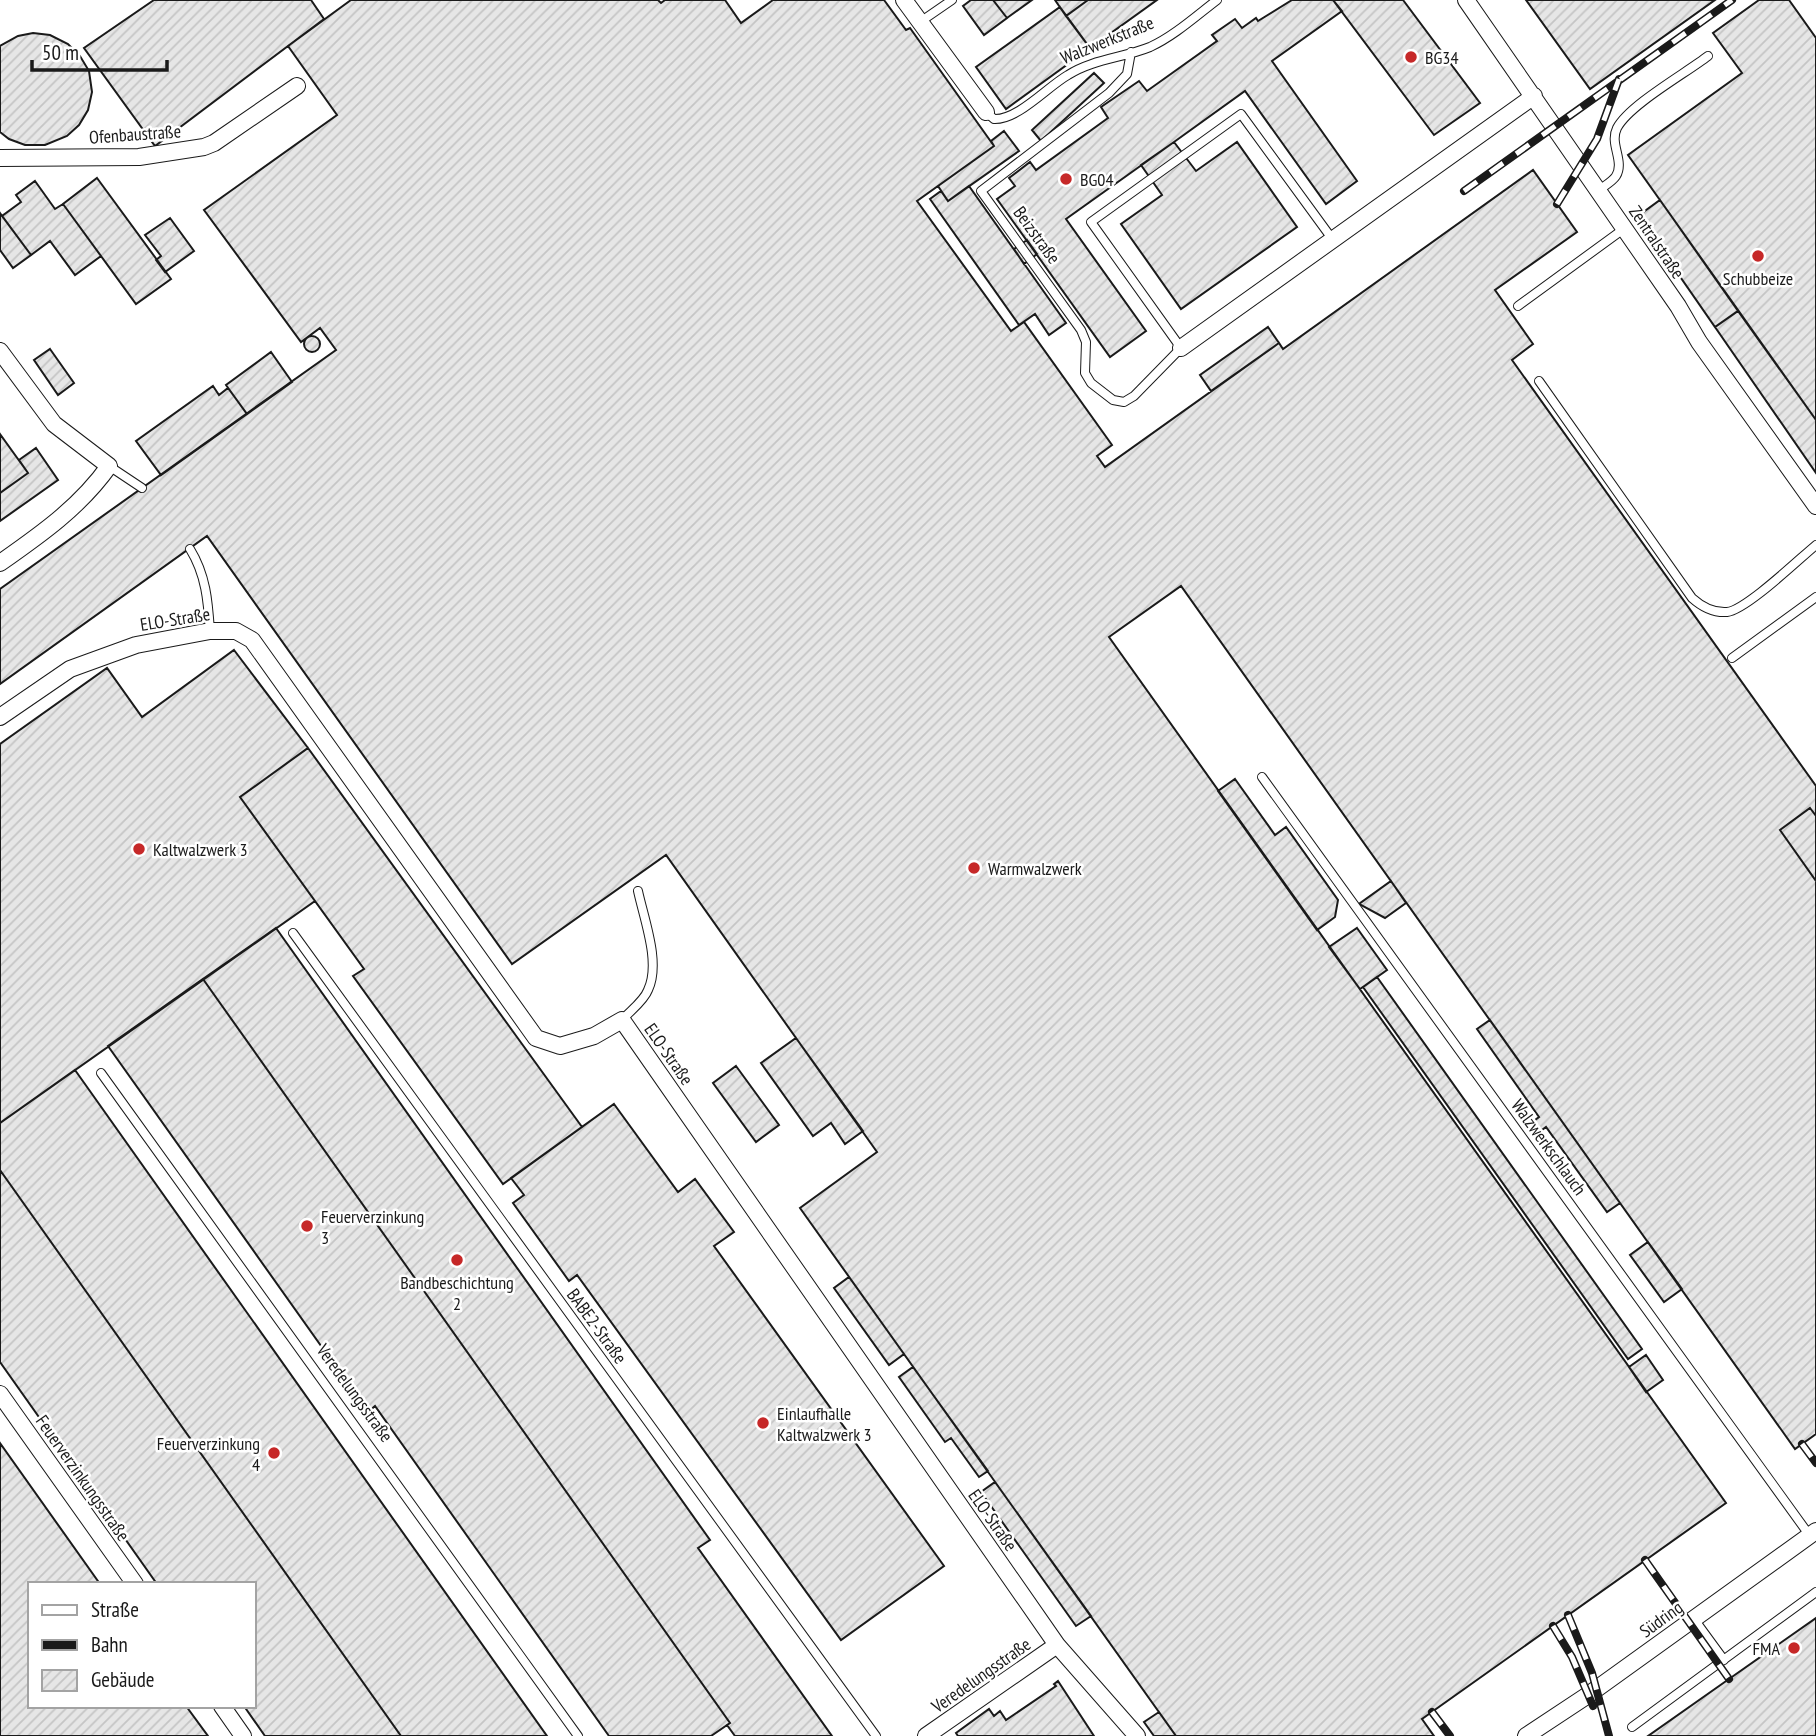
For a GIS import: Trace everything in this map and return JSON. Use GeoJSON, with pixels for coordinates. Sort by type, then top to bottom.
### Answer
{"type":"FeatureCollection","features":[{"type":"Feature","properties":{"kind":"street","name":"Walzwerkstraße"},"geometry":{"type":"LineString","coordinates":[[904,0],[986,112]]}},
{"type":"Feature","properties":{"kind":"street","name":"Zentralstraße"},"geometry":{"type":"LineString","coordinates":[[1466,0],[1625,228],[1699,342],[1816,506]]}},
{"type":"Feature","properties":{"kind":"street","name":"Ofenbaustraße"},"geometry":{"type":"LineString","coordinates":[[0,158],[139,157],[204,147],[214,143],[297,86]]}},
{"type":"Feature","properties":{"kind":"street","name":"Beizstraße"},"geometry":{"type":"LineString","coordinates":[[1181,348],[1534,96]]}},
{"type":"Feature","properties":{"kind":"street"},"geometry":{"type":"LineString","coordinates":[[0,351],[54,424],[109,466],[96,484],[60,520],[0,563]]}},
{"type":"Feature","properties":{"kind":"street","name":"ELO-Straße"},"geometry":{"type":"LineString","coordinates":[[0,717],[70,669],[136,645],[210,631],[236,631],[252,640],[536,1038],[561,1046],[594,1036],[622,1020],[1057,1645],[1137,1736]]}},
{"type":"Feature","properties":{"kind":"street","name":"Feuerverzinkungsstraße"},"geometry":{"type":"LineString","coordinates":[[0,1394],[134,1582]]}},
{"type":"Feature","properties":{"kind":"street","name":"Südring"},"geometry":{"type":"LineString","coordinates":[[1526,1736],[1588,1695],[1813,1534]]}},
{"type":"Feature","properties":{"kind":"street","name":"Veredelungsstraße"},"geometry":{"type":"LineString","coordinates":[[926,1736],[1057,1645]]}},
{"type":"Feature","properties":{"kind":"street"},"geometry":{"type":"LineString","coordinates":[[223,1708],[243,1736]]}},
{"type":"Feature","properties":{"kind":"lane"},"geometry":{"type":"LineString","coordinates":[[920,22],[951,0]]}},
{"type":"Feature","properties":{"kind":"lane","name":"Walzwerkstraße"},"geometry":{"type":"LineString","coordinates":[[986,112],[994,119],[1010,116],[1080,68],[1149,47],[1164,39],[1217,0]]}},
{"type":"Feature","properties":{"kind":"lane","name":"Beizstraße"},"geometry":{"type":"LineString","coordinates":[[1131,52],[1127,74],[1110,93],[981,191],[1081,330],[1086,342],[1085,373],[1102,393],[1113,400],[1124,402],[1135,396],[1181,348]]}},
{"type":"Feature","properties":{"kind":"lane"},"geometry":{"type":"LineString","coordinates":[[1599,190],[1616,175],[1618,167],[1614,136],[1623,119],[1709,57]]}},
{"type":"Feature","properties":{"kind":"lane"},"geometry":{"type":"LineString","coordinates":[[1181,348],[1091,222],[1241,114],[1333,240]]}},
{"type":"Feature","properties":{"kind":"lane"},"geometry":{"type":"LineString","coordinates":[[1518,306],[1625,228]]}},
{"type":"Feature","properties":{"kind":"lane"},"geometry":{"type":"LineString","coordinates":[[1539,381],[1692,598],[1702,607],[1716,612],[1730,612],[1746,603],[1816,545]]}},
{"type":"Feature","properties":{"kind":"lane"},"geometry":{"type":"LineString","coordinates":[[109,466],[142,488]]}},
{"type":"Feature","properties":{"kind":"lane"},"geometry":{"type":"LineString","coordinates":[[190,549],[207,587],[210,631]]}},
{"type":"Feature","properties":{"kind":"lane"},"geometry":{"type":"LineString","coordinates":[[1732,657],[1816,597]]}},
{"type":"Feature","properties":{"kind":"lane","name":"Walzwerkschlauch"},"geometry":{"type":"LineString","coordinates":[[1262,777],[1813,1534]]}},
{"type":"Feature","properties":{"kind":"lane"},"geometry":{"type":"LineString","coordinates":[[622,1020],[648,992],[653,972],[650,942],[638,891]]}},
{"type":"Feature","properties":{"kind":"lane","name":"BABE2-Straße"},"geometry":{"type":"LineString","coordinates":[[293,933],[876,1736]]}},
{"type":"Feature","properties":{"kind":"lane","name":"Veredelungsstraße"},"geometry":{"type":"LineString","coordinates":[[101,1073],[578,1736]]}},
{"type":"Feature","properties":{"kind":"lane"},"geometry":{"type":"LineString","coordinates":[[1632,1727],[1816,1592]]}},
{"type":"Feature","properties":{"kind":"lane"},"geometry":{"type":"LineString","coordinates":[[1694,1619],[1724,1660]]}},
{"type":"Feature","properties":{"kind":"building"},"geometry":{"type":"Polygon","coordinates":[[[154,0],[311,0],[324,19],[155,146],[84,48],[154,0]]]}},
{"type":"Feature","properties":{"kind":"building","name":"Warmwalzwerk"},"geometry":{"type":"Polygon","coordinates":[[[351,0],[658,0],[661,3],[665,0],[725,0],[741,23],[773,0],[884,0],[906,30],[910,28],[994,146],[917,201],[1011,331],[1024,322],[1112,445],[1097,456],[1105,467],[1279,343],[1283,349],[1533,170],[1577,232],[1495,290],[1533,344],[1512,360],[1816,786],[1816,1434],[1795,1449],[1181,586],[1109,637],[1726,1503],[1422,1719],[1434,1736],[1176,1736],[800,1208],[877,1152],[666,855],[512,964],[207,536],[0,684],[0,589],[336,350],[320,328],[301,342],[204,210],[337,115],[288,46],[351,0]]]}},
{"type":"Feature","properties":{"kind":"building"},"geometry":{"type":"Polygon","coordinates":[[[971,0],[993,0],[1007,18],[984,35],[963,6],[971,0]]]}},
{"type":"Feature","properties":{"kind":"building"},"geometry":{"type":"Polygon","coordinates":[[[993,0],[1032,0],[1007,18],[993,0]]]}},
{"type":"Feature","properties":{"kind":"building"},"geometry":{"type":"Polygon","coordinates":[[[1055,0],[1088,0],[1066,16],[1055,0]]]}},
{"type":"Feature","properties":{"kind":"building"},"geometry":{"type":"Polygon","coordinates":[[[1088,0],[1157,0],[1090,48],[1066,16],[1088,0]]]}},
{"type":"Feature","properties":{"kind":"building","name":"BG04"},"geometry":{"type":"Polygon","coordinates":[[[1292,0],[1333,0],[1342,11],[1272,61],[1357,181],[1326,204],[1245,91],[1066,219],[1146,331],[1110,357],[997,199],[1015,186],[1009,178],[1030,162],[1036,170],[1108,118],[1101,107],[1139,81],[1147,91],[1217,41],[1212,35],[1235,19],[1242,28],[1292,0]]]}},
{"type":"Feature","properties":{"kind":"building","name":"BG34"},"geometry":{"type":"Polygon","coordinates":[[[1333,0],[1403,0],[1480,103],[1434,135],[1333,0]]]}},
{"type":"Feature","properties":{"kind":"building"},"geometry":{"type":"Polygon","coordinates":[[[1526,0],[1715,0],[1590,89],[1526,0]]]}},
{"type":"Feature","properties":{"kind":"building","name":"Schubbeize"},"geometry":{"type":"Polygon","coordinates":[[[1759,0],[1789,0],[1816,38],[1816,420],[1628,155],[1742,73],[1713,33],[1759,0]]]}},
{"type":"Feature","properties":{"kind":"building"},"geometry":{"type":"Polygon","coordinates":[[[1060,7],[1090,48],[1006,109],[976,67],[1060,7]]]}},
{"type":"Feature","properties":{"kind":"building"},"geometry":{"type":"Polygon","coordinates":[[[33,33],[50,35],[68,44],[80,56],[89,71],[92,92],[88,110],[79,125],[67,136],[45,145],[25,145],[0,132],[0,46],[18,36],[33,33]]]}},
{"type":"Feature","properties":{"kind":"building"},"geometry":{"type":"Polygon","coordinates":[[[1094,73],[1104,83],[1041,141],[1032,130],[1094,73]]]}},
{"type":"Feature","properties":{"kind":"building"},"geometry":{"type":"Polygon","coordinates":[[[1004,131],[1019,151],[948,201],[938,186],[994,146],[991,141],[1004,131]]]}},
{"type":"Feature","properties":{"kind":"building"},"geometry":{"type":"Polygon","coordinates":[[[1174,142],[1196,171],[1237,142],[1297,227],[1181,309],[1121,224],[1162,195],[1141,165],[1174,142]]]}},
{"type":"Feature","properties":{"kind":"building"},"geometry":{"type":"Polygon","coordinates":[[[97,178],[171,279],[136,304],[63,204],[97,178]]]}},
{"type":"Feature","properties":{"kind":"building"},"geometry":{"type":"Polygon","coordinates":[[[35,181],[55,209],[63,204],[101,256],[75,275],[50,241],[31,255],[2,216],[21,202],[16,195],[35,181]]]}},
{"type":"Feature","properties":{"kind":"building"},"geometry":{"type":"Polygon","coordinates":[[[969,186],[1066,323],[1049,335],[1035,314],[1019,325],[930,199],[941,191],[948,201],[969,186]]]}},
{"type":"Feature","properties":{"kind":"building"},"geometry":{"type":"Polygon","coordinates":[[[1660,200],[1738,311],[1715,327],[1638,216],[1660,200]]]}},
{"type":"Feature","properties":{"kind":"building"},"geometry":{"type":"Polygon","coordinates":[[[0,213],[31,255],[13,268],[0,250],[0,213]]]}},
{"type":"Feature","properties":{"kind":"building"},"geometry":{"type":"Polygon","coordinates":[[[170,218],[194,251],[165,272],[156,260],[161,256],[145,235],[170,218]]]}},
{"type":"Feature","properties":{"kind":"building"},"geometry":{"type":"Polygon","coordinates":[[[1027,240],[1037,254],[1024,264],[1014,249],[1027,240]]]}},
{"type":"Feature","properties":{"kind":"building"},"geometry":{"type":"Polygon","coordinates":[[[1738,311],[1816,420],[1816,473],[1715,327],[1738,311]]]}},
{"type":"Feature","properties":{"kind":"building"},"geometry":{"type":"Polygon","coordinates":[[[1268,327],[1279,343],[1211,391],[1200,375],[1268,327]]]}},
{"type":"Feature","properties":{"kind":"building"},"geometry":{"type":"Polygon","coordinates":[[[312,336],[320,344],[312,352],[304,344],[312,336]]]}},
{"type":"Feature","properties":{"kind":"building"},"geometry":{"type":"Polygon","coordinates":[[[50,349],[74,383],[58,395],[34,360],[50,349]]]}},
{"type":"Feature","properties":{"kind":"building"},"geometry":{"type":"Polygon","coordinates":[[[271,352],[292,382],[247,414],[226,385],[271,352]]]}},
{"type":"Feature","properties":{"kind":"building"},"geometry":{"type":"Polygon","coordinates":[[[213,386],[219,395],[228,388],[247,414],[161,475],[136,441],[213,386]]]}},
{"type":"Feature","properties":{"kind":"building"},"geometry":{"type":"Polygon","coordinates":[[[0,434],[28,473],[0,493],[0,434]]]}},
{"type":"Feature","properties":{"kind":"building"},"geometry":{"type":"Polygon","coordinates":[[[36,448],[58,480],[0,521],[0,493],[28,473],[19,460],[36,448]]]}},
{"type":"Feature","properties":{"kind":"building","name":"Kaltwalzwerk 3"},"geometry":{"type":"Polygon","coordinates":[[[234,650],[308,748],[240,797],[315,901],[0,1123],[0,744],[107,668],[142,717],[234,650]]]}},
{"type":"Feature","properties":{"kind":"building"},"geometry":{"type":"Polygon","coordinates":[[[308,748],[582,1127],[503,1184],[353,976],[364,969],[240,797],[308,748]]]}},
{"type":"Feature","properties":{"kind":"building"},"geometry":{"type":"Polygon","coordinates":[[[1235,779],[1275,835],[1286,827],[1338,900],[1335,917],[1317,930],[1218,791],[1235,779]]]}},
{"type":"Feature","properties":{"kind":"building"},"geometry":{"type":"Polygon","coordinates":[[[1810,808],[1816,816],[1816,881],[1780,830],[1810,808]]]}},
{"type":"Feature","properties":{"kind":"building"},"geometry":{"type":"Polygon","coordinates":[[[1391,881],[1406,903],[1385,918],[1359,904],[1391,881]]]}},
{"type":"Feature","properties":{"kind":"building","name":"Bandbeschichtung 2"},"geometry":{"type":"Polygon","coordinates":[[[276,928],[710,1540],[698,1548],[832,1736],[735,1736],[727,1725],[730,1723],[203,979],[276,928]]]}},
{"type":"Feature","properties":{"kind":"building"},"geometry":{"type":"Polygon","coordinates":[[[1357,928],[1387,970],[1360,989],[1329,947],[1357,928]]]}},
{"type":"Feature","properties":{"kind":"building"},"geometry":{"type":"Polygon","coordinates":[[[1377,977],[1642,1349],[1628,1359],[1363,987],[1377,977]]]}},
{"type":"Feature","properties":{"kind":"building","name":"Feuerverzinkung 3"},"geometry":{"type":"Polygon","coordinates":[[[203,979],[730,1723],[711,1736],[609,1736],[375,1406],[368,1412],[108,1046],[203,979]]]}},
{"type":"Feature","properties":{"kind":"building"},"geometry":{"type":"Polygon","coordinates":[[[1490,1020],[1620,1203],[1607,1212],[1546,1127],[1538,1133],[1531,1123],[1539,1117],[1477,1029],[1490,1020]]]}},
{"type":"Feature","properties":{"kind":"building"},"geometry":{"type":"Polygon","coordinates":[[[796,1038],[863,1131],[845,1144],[831,1123],[813,1136],[761,1063],[796,1038]]]}},
{"type":"Feature","properties":{"kind":"building"},"geometry":{"type":"Polygon","coordinates":[[[736,1066],[779,1125],[756,1142],[713,1083],[736,1066]]]}},
{"type":"Feature","properties":{"kind":"building","name":"Feuerverzinkung 4"},"geometry":{"type":"Polygon","coordinates":[[[75,1070],[547,1736],[401,1736],[0,1170],[0,1123],[75,1070]]]}},
{"type":"Feature","properties":{"kind":"building","name":"Einlaufhalle Kaltwalzwerk 3"},"geometry":{"type":"Polygon","coordinates":[[[614,1104],[678,1192],[695,1179],[734,1232],[714,1246],[944,1566],[841,1640],[577,1275],[569,1281],[513,1203],[524,1195],[511,1178],[614,1104]]]}},
{"type":"Feature","properties":{"kind":"building"},"geometry":{"type":"Polygon","coordinates":[[[0,1170],[401,1736],[265,1736],[245,1708],[256,1708],[256,1582],[156,1582],[0,1362],[0,1170]]]}},
{"type":"Feature","properties":{"kind":"building"},"geometry":{"type":"Polygon","coordinates":[[[1648,1242],[1682,1289],[1664,1302],[1630,1255],[1648,1242]]]}},
{"type":"Feature","properties":{"kind":"building"},"geometry":{"type":"Polygon","coordinates":[[[849,1277],[904,1354],[889,1365],[834,1288],[849,1277]]]}},
{"type":"Feature","properties":{"kind":"building"},"geometry":{"type":"Polygon","coordinates":[[[1646,1355],[1663,1380],[1646,1392],[1629,1367],[1646,1355]]]}},
{"type":"Feature","properties":{"kind":"building"},"geometry":{"type":"Polygon","coordinates":[[[913,1367],[988,1471],[979,1477],[951,1438],[945,1442],[899,1377],[913,1367]]]}},
{"type":"Feature","properties":{"kind":"building"},"geometry":{"type":"Polygon","coordinates":[[[0,1443],[99,1582],[28,1582],[28,1708],[187,1708],[208,1736],[0,1736],[0,1443]]]}},
{"type":"Feature","properties":{"kind":"building"},"geometry":{"type":"Polygon","coordinates":[[[995,1482],[1091,1616],[1076,1626],[981,1492],[995,1482]]]}},
{"type":"Feature","properties":{"kind":"building","name":"FMA"},"geometry":{"type":"Polygon","coordinates":[[[1816,1618],[1816,1736],[1648,1736],[1729,1679],[1816,1618]]]}},
{"type":"Feature","properties":{"kind":"building"},"geometry":{"type":"Polygon","coordinates":[[[1058,1681],[1094,1736],[958,1736],[956,1733],[989,1709],[994,1716],[1000,1711],[1006,1720],[1056,1686],[1054,1684],[1058,1681]]]}},
{"type":"Feature","properties":{"kind":"building"},"geometry":{"type":"Polygon","coordinates":[[[1159,1712],[1176,1736],[1154,1736],[1144,1722],[1159,1712]]]}},
{"type":"Feature","properties":{"kind":"railway"},"geometry":{"type":"LineString","coordinates":[[1464,191],[1732,0]]}},
{"type":"Feature","properties":{"kind":"railway"},"geometry":{"type":"LineString","coordinates":[[1557,204],[1597,139],[1619,79]]}},
{"type":"Feature","properties":{"kind":"railway"},"geometry":{"type":"LineString","coordinates":[[1802,1444],[1816,1463]]}},
{"type":"Feature","properties":{"kind":"railway"},"geometry":{"type":"LineString","coordinates":[[1645,1560],[1729,1679]]}},
{"type":"Feature","properties":{"kind":"railway"},"geometry":{"type":"LineString","coordinates":[[1568,1615],[1592,1673],[1609,1736]]}},
{"type":"Feature","properties":{"kind":"railway"},"geometry":{"type":"LineString","coordinates":[[1553,1626],[1572,1657],[1593,1706]]}},
{"type":"Feature","properties":{"kind":"railway"},"geometry":{"type":"LineString","coordinates":[[1432,1712],[1450,1736]]}},
{"type":"Feature","properties":{"kind":"place","name":"BG34"},"geometry":{"type":"Point","coordinates":[1411,57]}},
{"type":"Feature","properties":{"kind":"place","name":"BG04"},"geometry":{"type":"Point","coordinates":[1066,179]}},
{"type":"Feature","properties":{"kind":"place","name":"Schubbeize"},"geometry":{"type":"Point","coordinates":[1758,256]}},
{"type":"Feature","properties":{"kind":"place","name":"Kaltwalzwerk 3"},"geometry":{"type":"Point","coordinates":[139,849]}},
{"type":"Feature","properties":{"kind":"place","name":"Warmwalzwerk"},"geometry":{"type":"Point","coordinates":[974,868]}},
{"type":"Feature","properties":{"kind":"place","name":"Feuerverzinkung 3"},"geometry":{"type":"Point","coordinates":[307,1226]}},
{"type":"Feature","properties":{"kind":"place","name":"Bandbeschichtung 2"},"geometry":{"type":"Point","coordinates":[457,1260]}},
{"type":"Feature","properties":{"kind":"place","name":"Einlaufhalle Kaltwalzwerk 3"},"geometry":{"type":"Point","coordinates":[763,1423]}},
{"type":"Feature","properties":{"kind":"place","name":"Feuerverzinkung 4"},"geometry":{"type":"Point","coordinates":[274,1453]}},
{"type":"Feature","properties":{"kind":"place","name":"FMA"},"geometry":{"type":"Point","coordinates":[1794,1648]}}]}
